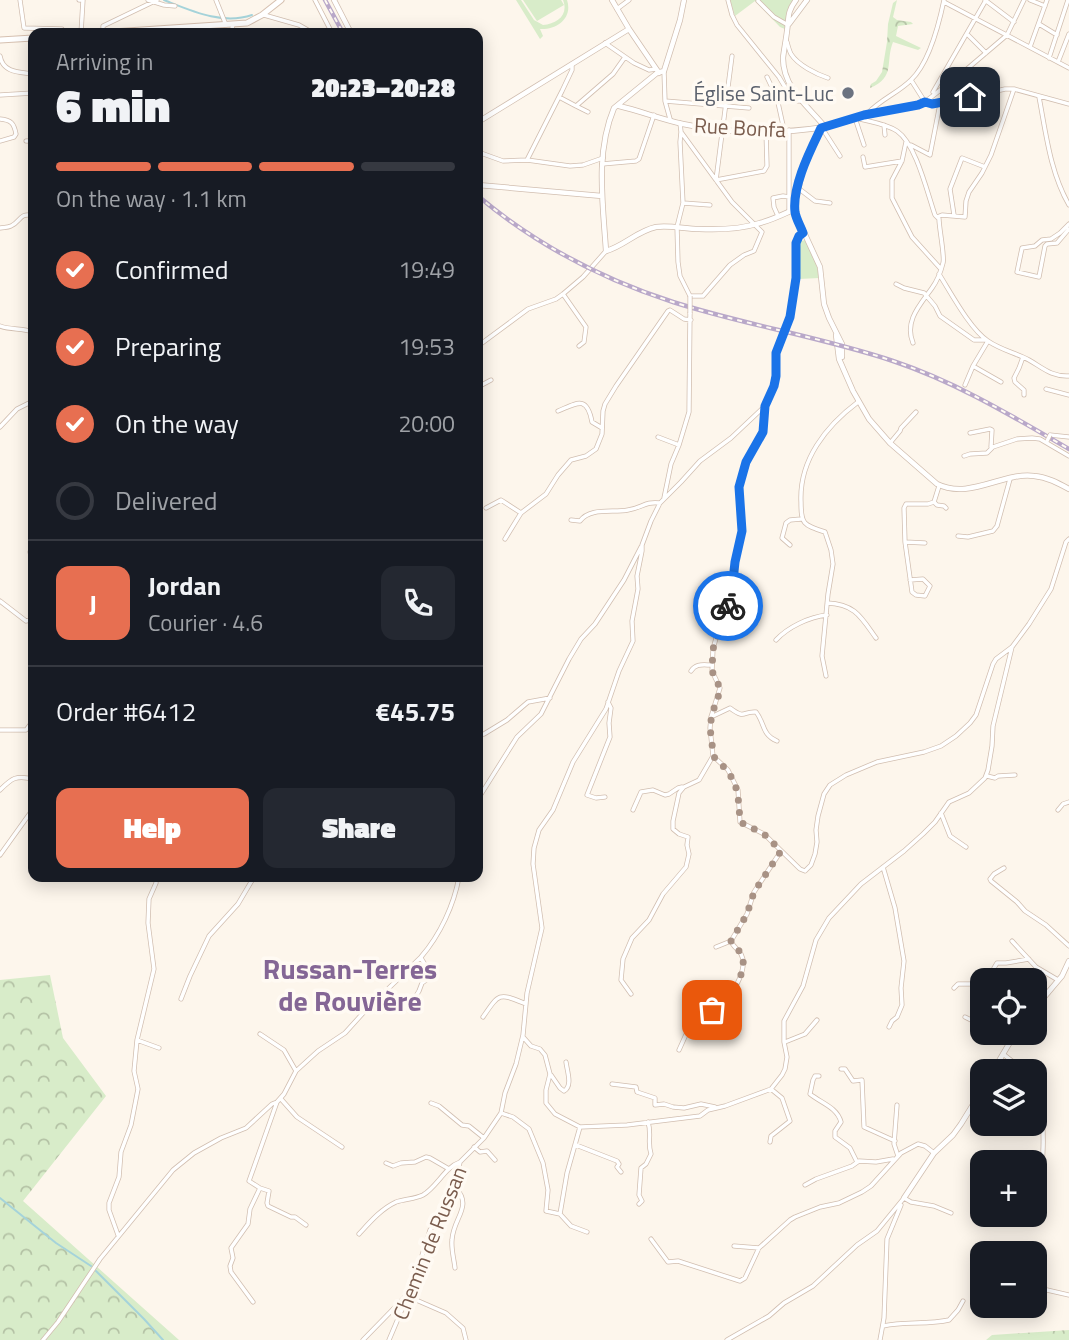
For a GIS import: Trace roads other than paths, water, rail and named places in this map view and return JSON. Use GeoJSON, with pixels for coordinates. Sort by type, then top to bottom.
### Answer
{"type":"FeatureCollection","features":[{"type":"Feature","properties":{"kind":"main road"},"geometry":{"type":"LineString","coordinates":[[180,28],[247,23],[262,15],[278,1]]}},
{"type":"Feature","properties":{"kind":"main road"},"geometry":{"type":"LineString","coordinates":[[0,40],[28,37]]}},
{"type":"Feature","properties":{"kind":"street"},"geometry":{"type":"LineString","coordinates":[[20,0],[24,28],[28,28]]}},
{"type":"Feature","properties":{"kind":"street"},"geometry":{"type":"LineString","coordinates":[[79,0],[83,0],[81,28]]}},
{"type":"Feature","properties":{"kind":"street"},"geometry":{"type":"LineString","coordinates":[[148,0],[175,6]]}},
{"type":"Feature","properties":{"kind":"street"},"geometry":{"type":"LineString","coordinates":[[216,0],[226,25]]}},
{"type":"Feature","properties":{"kind":"street"},"geometry":{"type":"LineString","coordinates":[[315,0],[329,28]]}},
{"type":"Feature","properties":{"kind":"street"},"geometry":{"type":"LineString","coordinates":[[334,0],[348,28]]}},
{"type":"Feature","properties":{"kind":"street"},"geometry":{"type":"LineString","coordinates":[[612,0],[659,71],[670,119]]}},
{"type":"Feature","properties":{"kind":"street"},"geometry":{"type":"LineString","coordinates":[[606,251],[602,161],[611,116],[614,108],[659,71],[680,20],[684,0]]}},
{"type":"Feature","properties":{"kind":"street"},"geometry":{"type":"LineString","coordinates":[[728,0],[737,25],[779,77],[791,97],[801,101]]}},
{"type":"Feature","properties":{"kind":"street"},"geometry":{"type":"LineString","coordinates":[[796,0],[787,19],[784,66],[790,84],[840,156]]}},
{"type":"Feature","properties":{"kind":"street"},"geometry":{"type":"LineString","coordinates":[[788,25],[807,0]]}},
{"type":"Feature","properties":{"kind":"street"},"geometry":{"type":"LineString","coordinates":[[925,102],[986,0],[1014,22]]}},
{"type":"Feature","properties":{"kind":"street"},"geometry":{"type":"LineString","coordinates":[[925,102],[1007,35],[1024,0]]}},
{"type":"Feature","properties":{"kind":"street"},"geometry":{"type":"LineString","coordinates":[[1030,0],[1045,6]]}},
{"type":"Feature","properties":{"kind":"street"},"geometry":{"type":"LineString","coordinates":[[1030,47],[1047,0]]}},
{"type":"Feature","properties":{"kind":"street"},"geometry":{"type":"LineString","coordinates":[[1049,58],[1068,0]]}},
{"type":"Feature","properties":{"kind":"street"},"geometry":{"type":"LineString","coordinates":[[103,28],[156,1]]}},
{"type":"Feature","properties":{"kind":"street"},"geometry":{"type":"LineString","coordinates":[[617,9],[627,1]]}},
{"type":"Feature","properties":{"kind":"street"},"geometry":{"type":"LineString","coordinates":[[758,1],[774,17],[788,25]]}},
{"type":"Feature","properties":{"kind":"street"},"geometry":{"type":"LineString","coordinates":[[867,114],[877,104],[897,92],[919,71],[925,61],[943,1],[1069,68]]}},
{"type":"Feature","properties":{"kind":"street"},"geometry":{"type":"LineString","coordinates":[[262,15],[302,28]]}},
{"type":"Feature","properties":{"kind":"street"},"geometry":{"type":"LineString","coordinates":[[232,28],[233,24]]}},
{"type":"Feature","properties":{"kind":"street"},"geometry":{"type":"LineString","coordinates":[[1038,24],[1057,35]]}},
{"type":"Feature","properties":{"kind":"street"},"geometry":{"type":"LineString","coordinates":[[483,119],[629,29]]}},
{"type":"Feature","properties":{"kind":"street"},"geometry":{"type":"LineString","coordinates":[[967,34],[986,53]]}},
{"type":"Feature","properties":{"kind":"street"},"geometry":{"type":"LineString","coordinates":[[1058,62],[1069,34]]}},
{"type":"Feature","properties":{"kind":"street"},"geometry":{"type":"LineString","coordinates":[[786,40],[797,61],[828,78]]}},
{"type":"Feature","properties":{"kind":"street"},"geometry":{"type":"LineString","coordinates":[[605,43],[649,70],[659,71]]}},
{"type":"Feature","properties":{"kind":"street"},"geometry":{"type":"LineString","coordinates":[[0,56],[3,65],[9,70],[28,73]]}},
{"type":"Feature","properties":{"kind":"street"},"geometry":{"type":"LineString","coordinates":[[716,180],[732,56]]}},
{"type":"Feature","properties":{"kind":"street"},"geometry":{"type":"LineString","coordinates":[[576,106],[613,74],[625,57]]}},
{"type":"Feature","properties":{"kind":"street"},"geometry":{"type":"LineString","coordinates":[[527,160],[572,70],[572,64]]}},
{"type":"Feature","properties":{"kind":"street"},"geometry":{"type":"LineString","coordinates":[[767,78],[777,98],[786,130],[789,212]]}},
{"type":"Feature","properties":{"kind":"street"},"geometry":{"type":"LineString","coordinates":[[911,80],[925,102]]}},
{"type":"Feature","properties":{"kind":"street"},"geometry":{"type":"LineString","coordinates":[[937,217],[965,217],[969,192],[985,167],[1014,89]]}},
{"type":"Feature","properties":{"kind":"street","name":"Rue Bonfa"},"geometry":{"type":"LineString","coordinates":[[618,105],[680,123],[766,131],[823,128],[867,114],[925,102],[940,104],[1014,89],[1068,104]]}},
{"type":"Feature","properties":{"kind":"street"},"geometry":{"type":"LineString","coordinates":[[0,95],[28,93]]}},
{"type":"Feature","properties":{"kind":"street"},"geometry":{"type":"LineString","coordinates":[[559,97],[587,112]]}},
{"type":"Feature","properties":{"kind":"street"},"geometry":{"type":"LineString","coordinates":[[1039,97],[1051,160],[1069,205]]}},
{"type":"Feature","properties":{"kind":"street"},"geometry":{"type":"LineString","coordinates":[[665,101],[749,108]]}},
{"type":"Feature","properties":{"kind":"street"},"geometry":{"type":"LineString","coordinates":[[908,143],[930,156],[940,104]]}},
{"type":"Feature","properties":{"kind":"street"},"geometry":{"type":"LineString","coordinates":[[483,154],[503,161],[527,160],[570,166],[602,161],[636,161],[654,115]]}},
{"type":"Feature","properties":{"kind":"street"},"geometry":{"type":"LineString","coordinates":[[856,117],[899,132],[908,143],[935,215],[939,219],[944,262],[935,283],[919,304],[909,331],[913,343]]}},
{"type":"Feature","properties":{"kind":"street"},"geometry":{"type":"LineString","coordinates":[[856,117],[864,145]]}},
{"type":"Feature","properties":{"kind":"street"},"geometry":{"type":"LineString","coordinates":[[0,119],[12,122],[16,134],[0,141]]}},
{"type":"Feature","properties":{"kind":"street"},"geometry":{"type":"LineString","coordinates":[[664,498],[671,464],[690,412],[690,296],[680,276],[678,262],[677,227],[682,203],[680,123]]}},
{"type":"Feature","properties":{"kind":"street"},"geometry":{"type":"LineString","coordinates":[[884,125],[885,135]]}},
{"type":"Feature","properties":{"kind":"street"},"geometry":{"type":"LineString","coordinates":[[823,128],[805,160],[798,188],[796,215],[820,267],[824,304],[842,344],[844,368],[858,401],[875,427],[939,486],[971,488],[1020,476],[1036,476],[1069,489]]}},
{"type":"Feature","properties":{"kind":"street"},"geometry":{"type":"LineString","coordinates":[[716,180],[764,171],[767,166],[766,131]]}},
{"type":"Feature","properties":{"kind":"street"},"geometry":{"type":"LineString","coordinates":[[681,132],[732,202],[762,232],[754,251],[730,265],[703,296],[690,296]]}},
{"type":"Feature","properties":{"kind":"street"},"geometry":{"type":"LineString","coordinates":[[908,143],[892,180],[892,198],[912,237],[939,271],[978,332],[987,340],[1055,376],[1068,377],[1069,383]]}},
{"type":"Feature","properties":{"kind":"street"},"geometry":{"type":"LineString","coordinates":[[863,157],[865,167],[902,162]]}},
{"type":"Feature","properties":{"kind":"street"},"geometry":{"type":"LineString","coordinates":[[954,215],[950,189],[962,158],[985,167]]}},
{"type":"Feature","properties":{"kind":"street"},"geometry":{"type":"LineString","coordinates":[[483,186],[603,196]]}},
{"type":"Feature","properties":{"kind":"street"},"geometry":{"type":"LineString","coordinates":[[798,188],[815,201],[830,204]]}},
{"type":"Feature","properties":{"kind":"street"},"geometry":{"type":"LineString","coordinates":[[778,216],[773,198],[789,197]]}},
{"type":"Feature","properties":{"kind":"street"},"geometry":{"type":"LineString","coordinates":[[682,203],[710,205]]}},
{"type":"Feature","properties":{"kind":"street"},"geometry":{"type":"LineString","coordinates":[[483,342],[528,309],[556,299],[583,277],[606,251],[640,232],[655,228],[713,229],[754,225],[795,209]]}},
{"type":"Feature","properties":{"kind":"street"},"geometry":{"type":"LineString","coordinates":[[0,228],[11,226],[28,215]]}},
{"type":"Feature","properties":{"kind":"street"},"geometry":{"type":"LineString","coordinates":[[1069,226],[1057,243],[1047,244],[1045,247],[1039,277],[1017,272],[1022,248],[1051,239],[1069,226]]}},
{"type":"Feature","properties":{"kind":"street"},"geometry":{"type":"LineString","coordinates":[[632,810],[641,792],[653,790],[664,795],[669,794],[699,780],[713,756],[711,717],[720,688],[712,671],[713,649],[731,599],[742,531],[739,487],[746,462],[763,432],[765,406],[774,386],[776,353],[790,317],[796,278],[796,243],[803,233]]}},
{"type":"Feature","properties":{"kind":"street"},"geometry":{"type":"LineString","coordinates":[[896,284],[924,293],[940,316],[974,340],[987,340]]}},
{"type":"Feature","properties":{"kind":"street"},"geometry":{"type":"LineString","coordinates":[[563,294],[586,327],[584,342],[579,346]]}},
{"type":"Feature","properties":{"kind":"street"},"geometry":{"type":"LineString","coordinates":[[505,539],[521,513],[546,494],[571,460],[586,456],[596,449],[605,404],[668,311],[691,320]]}},
{"type":"Feature","properties":{"kind":"street"},"geometry":{"type":"LineString","coordinates":[[0,326],[28,330]]}},
{"type":"Feature","properties":{"kind":"street"},"geometry":{"type":"LineString","coordinates":[[965,385],[987,340]]}},
{"type":"Feature","properties":{"kind":"street"},"geometry":{"type":"LineString","coordinates":[[1023,357],[1014,378],[1015,383],[1024,390],[1024,395]]}},
{"type":"Feature","properties":{"kind":"street"},"geometry":{"type":"LineString","coordinates":[[972,366],[1001,382]]}},
{"type":"Feature","properties":{"kind":"street"},"geometry":{"type":"LineString","coordinates":[[483,384],[491,380]]}},
{"type":"Feature","properties":{"kind":"street"},"geometry":{"type":"LineString","coordinates":[[1046,389],[1069,395]]}},
{"type":"Feature","properties":{"kind":"street"},"geometry":{"type":"LineString","coordinates":[[826,676],[822,656],[833,564],[825,532],[806,524],[802,519],[800,492],[806,465],[830,428],[858,401]]}},
{"type":"Feature","properties":{"kind":"street"},"geometry":{"type":"LineString","coordinates":[[558,411],[578,402],[582,403],[590,413],[592,422],[602,428]]}},
{"type":"Feature","properties":{"kind":"street"},"geometry":{"type":"LineString","coordinates":[[0,427],[17,409],[28,404]]}},
{"type":"Feature","properties":{"kind":"street"},"geometry":{"type":"LineString","coordinates":[[606,797],[587,795],[610,737],[611,708],[608,702],[633,641],[632,621],[638,589],[636,576],[642,545],[651,520],[664,498],[700,461],[731,438],[765,406]]}},
{"type":"Feature","properties":{"kind":"street"},"geometry":{"type":"LineString","coordinates":[[890,443],[916,412]]}},
{"type":"Feature","properties":{"kind":"street"},"geometry":{"type":"LineString","coordinates":[[970,433],[992,430],[989,451]]}},
{"type":"Feature","properties":{"kind":"street"},"geometry":{"type":"LineString","coordinates":[[1046,441],[1050,435],[1069,437]]}},
{"type":"Feature","properties":{"kind":"street"},"geometry":{"type":"LineString","coordinates":[[658,437],[679,445]]}},
{"type":"Feature","properties":{"kind":"street"},"geometry":{"type":"LineString","coordinates":[[964,456],[989,451],[1017,439],[1040,439],[1069,456]]}},
{"type":"Feature","properties":{"kind":"street"},"geometry":{"type":"LineString","coordinates":[[958,536],[968,537],[993,531],[997,526],[1010,479]]}},
{"type":"Feature","properties":{"kind":"street"},"geometry":{"type":"LineString","coordinates":[[934,502],[939,486]]}},
{"type":"Feature","properties":{"kind":"street"},"geometry":{"type":"LineString","coordinates":[[486,508],[501,499],[521,513]]}},
{"type":"Feature","properties":{"kind":"street"},"geometry":{"type":"LineString","coordinates":[[572,520],[580,521],[584,515],[590,513],[626,511],[646,502],[660,503]]}},
{"type":"Feature","properties":{"kind":"street"},"geometry":{"type":"LineString","coordinates":[[934,502],[946,508]]}},
{"type":"Feature","properties":{"kind":"street"},"geometry":{"type":"LineString","coordinates":[[910,580],[923,579],[930,586],[925,596],[913,594],[910,580],[905,542],[904,508],[906,504],[934,502]]}},
{"type":"Feature","properties":{"kind":"street"},"geometry":{"type":"LineString","coordinates":[[790,545],[782,538],[786,523],[802,519]]}},
{"type":"Feature","properties":{"kind":"street"},"geometry":{"type":"LineString","coordinates":[[713,756],[728,770],[738,790],[740,822],[764,834],[805,871],[811,865],[815,854],[818,816],[824,794],[830,785],[877,762],[941,746],[970,723],[976,715],[996,659],[1012,647],[1051,589],[1069,539]]}},
{"type":"Feature","properties":{"kind":"street"},"geometry":{"type":"LineString","coordinates":[[905,542],[925,543]]}},
{"type":"Feature","properties":{"kind":"street"},"geometry":{"type":"LineString","coordinates":[[483,791],[512,744],[541,714],[575,649],[624,580],[642,545]]}},
{"type":"Feature","properties":{"kind":"street"},"geometry":{"type":"LineString","coordinates":[[0,601],[28,620]]}},
{"type":"Feature","properties":{"kind":"street"},"geometry":{"type":"LineString","coordinates":[[827,603],[844,605],[858,613],[876,638]]}},
{"type":"Feature","properties":{"kind":"street"},"geometry":{"type":"LineString","coordinates":[[776,640],[788,630],[827,615]]}},
{"type":"Feature","properties":{"kind":"street"},"geometry":{"type":"LineString","coordinates":[[550,1074],[545,1090],[546,1103],[555,1114],[580,1127],[627,1125],[700,1115],[771,1089],[785,1069],[787,1057],[784,1021],[803,986],[820,931],[837,908],[861,884],[923,834],[949,802],[973,790],[986,776],[993,726],[1012,647]]}},
{"type":"Feature","properties":{"kind":"street"},"geometry":{"type":"LineString","coordinates":[[691,671],[694,666],[712,665]]}},
{"type":"Feature","properties":{"kind":"street"},"geometry":{"type":"LineString","coordinates":[[483,734],[507,720],[528,702],[550,698]]}},
{"type":"Feature","properties":{"kind":"street","name":"Chemin de Russan"},"geometry":{"type":"LineString","coordinates":[[407,1296],[430,1230],[448,1206],[460,1162],[484,1138],[501,1113],[523,1037],[526,1004],[542,928],[533,864],[534,848],[539,830],[553,810],[573,762],[608,702]]}},
{"type":"Feature","properties":{"kind":"street"},"geometry":{"type":"LineString","coordinates":[[711,717],[730,708],[737,714],[756,712],[763,729],[777,741]]}},
{"type":"Feature","properties":{"kind":"street"},"geometry":{"type":"LineString","coordinates":[[0,730],[26,730],[28,727]]}},
{"type":"Feature","properties":{"kind":"street"},"geometry":{"type":"LineString","coordinates":[[986,776],[995,778],[1015,775]]}},
{"type":"Feature","properties":{"kind":"street"},"geometry":{"type":"LineString","coordinates":[[0,790],[15,777],[28,777]]}},
{"type":"Feature","properties":{"kind":"street"},"geometry":{"type":"LineString","coordinates":[[631,995],[621,980],[623,959],[632,938],[649,920],[663,894],[686,867],[689,854],[688,837],[673,829],[679,793],[684,787]]}},
{"type":"Feature","properties":{"kind":"street"},"geometry":{"type":"LineString","coordinates":[[1058,810],[1069,802]]}},
{"type":"Feature","properties":{"kind":"street"},"geometry":{"type":"LineString","coordinates":[[941,813],[950,836],[966,847]]}},
{"type":"Feature","properties":{"kind":"street"},"geometry":{"type":"LineString","coordinates":[[0,855],[28,816]]}},
{"type":"Feature","properties":{"kind":"street"},"geometry":{"type":"LineString","coordinates":[[716,947],[731,941],[747,914],[754,892],[781,851]]}},
{"type":"Feature","properties":{"kind":"street"},"geometry":{"type":"LineString","coordinates":[[883,867],[895,908],[904,961],[902,1005],[889,1027]]}},
{"type":"Feature","properties":{"kind":"street"},"geometry":{"type":"LineString","coordinates":[[1004,868],[994,874],[991,881],[1069,946]]}},
{"type":"Feature","properties":{"kind":"street"},"geometry":{"type":"LineString","coordinates":[[118,1236],[109,1203],[119,1177],[121,1152],[131,1125],[138,1089],[134,1071],[136,1040],[155,969],[148,923],[149,899],[156,882]]}},
{"type":"Feature","properties":{"kind":"street"},"geometry":{"type":"LineString","coordinates":[[181,999],[209,936],[238,904],[251,882]]}},
{"type":"Feature","properties":{"kind":"street"},"geometry":{"type":"LineString","coordinates":[[306,1225],[295,1217],[268,1206],[269,1191],[249,1181],[279,1100],[296,1072],[318,1051],[345,1033],[429,948],[448,914],[458,882]]}},
{"type":"Feature","properties":{"kind":"street"},"geometry":{"type":"LineString","coordinates":[[679,1050],[698,1008],[703,1005],[716,1012],[721,1010],[738,983],[743,957],[731,941]]}},
{"type":"Feature","properties":{"kind":"street"},"geometry":{"type":"LineString","coordinates":[[1012,941],[1036,967],[1058,980]]}},
{"type":"Feature","properties":{"kind":"street"},"geometry":{"type":"LineString","coordinates":[[411,1004],[422,983],[432,976],[421,957]]}},
{"type":"Feature","properties":{"kind":"street"},"geometry":{"type":"LineString","coordinates":[[993,968],[997,963],[1029,959]]}},
{"type":"Feature","properties":{"kind":"street"},"geometry":{"type":"LineString","coordinates":[[1048,993],[1068,964]]}},
{"type":"Feature","properties":{"kind":"street"},"geometry":{"type":"LineString","coordinates":[[954,988],[958,984],[970,984]]}},
{"type":"Feature","properties":{"kind":"street"},"geometry":{"type":"LineString","coordinates":[[482,1017],[499,996],[505,995],[526,1004]]}},
{"type":"Feature","properties":{"kind":"street"},"geometry":{"type":"LineString","coordinates":[[317,997],[342,1000],[364,1012]]}},
{"type":"Feature","properties":{"kind":"street"},"geometry":{"type":"LineString","coordinates":[[965,1017],[970,1020]]}},
{"type":"Feature","properties":{"kind":"street"},"geometry":{"type":"LineString","coordinates":[[784,1042],[805,1034],[817,1020]]}},
{"type":"Feature","properties":{"kind":"street"},"geometry":{"type":"LineString","coordinates":[[260,1034],[284,1051],[296,1072]]}},
{"type":"Feature","properties":{"kind":"street"},"geometry":{"type":"LineString","coordinates":[[523,1037],[545,1055],[550,1074],[564,1091],[569,1088],[566,1062]]}},
{"type":"Feature","properties":{"kind":"street"},"geometry":{"type":"LineString","coordinates":[[136,1040],[159,1048]]}},
{"type":"Feature","properties":{"kind":"street"},"geometry":{"type":"LineString","coordinates":[[1000,1059],[1008,1045]]}},
{"type":"Feature","properties":{"kind":"street"},"geometry":{"type":"LineString","coordinates":[[1003,1054],[1009,1059]]}},
{"type":"Feature","properties":{"kind":"street"},"geometry":{"type":"LineString","coordinates":[[841,1069],[848,1072],[853,1081],[862,1080],[864,1127],[895,1141]]}},
{"type":"Feature","properties":{"kind":"street"},"geometry":{"type":"LineString","coordinates":[[819,1076],[815,1076],[813,1080],[810,1094],[836,1110],[841,1122],[835,1131],[835,1137],[850,1148],[857,1162]]}},
{"type":"Feature","properties":{"kind":"street"},"geometry":{"type":"LineString","coordinates":[[612,1084],[636,1087],[638,1091],[655,1098],[655,1105],[684,1108],[701,1104],[717,1108]]}},
{"type":"Feature","properties":{"kind":"street"},"geometry":{"type":"LineString","coordinates":[[770,1142],[771,1136],[789,1121],[782,1098],[771,1089]]}},
{"type":"Feature","properties":{"kind":"street"},"geometry":{"type":"LineString","coordinates":[[43,1340],[100,1259],[173,1170],[194,1153],[246,1128],[279,1100]]}},
{"type":"Feature","properties":{"kind":"street"},"geometry":{"type":"LineString","coordinates":[[279,1100],[297,1117],[342,1147]]}},
{"type":"Feature","properties":{"kind":"street"},"geometry":{"type":"LineString","coordinates":[[431,1103],[484,1138]]}},
{"type":"Feature","properties":{"kind":"street"},"geometry":{"type":"LineString","coordinates":[[897,1105],[894,1144],[897,1157]]}},
{"type":"Feature","properties":{"kind":"street"},"geometry":{"type":"LineString","coordinates":[[727,1340],[813,1286],[857,1245],[877,1231],[903,1200],[934,1153],[953,1135],[970,1109]]}},
{"type":"Feature","properties":{"kind":"street"},"geometry":{"type":"LineString","coordinates":[[501,1113],[513,1117],[529,1129],[543,1163],[548,1191],[546,1211],[560,1214],[571,1226],[587,1232]]}},
{"type":"Feature","properties":{"kind":"street"},"geometry":{"type":"LineString","coordinates":[[639,1205],[642,1201],[639,1195],[641,1168],[651,1154],[648,1146],[651,1130],[648,1122]]}},
{"type":"Feature","properties":{"kind":"street"},"geometry":{"type":"LineString","coordinates":[[560,1214],[567,1174],[580,1127]]}},
{"type":"Feature","properties":{"kind":"street"},"geometry":{"type":"LineString","coordinates":[[652,1239],[668,1262],[678,1261],[740,1281],[745,1278],[759,1248],[795,1217],[839,1203],[862,1192],[871,1186],[897,1157],[918,1144],[934,1153]]}},
{"type":"Feature","properties":{"kind":"street"},"geometry":{"type":"LineString","coordinates":[[576,1145],[618,1161],[617,1167],[621,1172]]}},
{"type":"Feature","properties":{"kind":"street"},"geometry":{"type":"LineString","coordinates":[[474,1147],[480,1152],[487,1151],[495,1160]]}},
{"type":"Feature","properties":{"kind":"street"},"geometry":{"type":"LineString","coordinates":[[386,1163],[393,1166],[426,1157],[449,1169]]}},
{"type":"Feature","properties":{"kind":"street"},"geometry":{"type":"LineString","coordinates":[[805,1185],[859,1161],[876,1162],[897,1157]]}},
{"type":"Feature","properties":{"kind":"street"},"geometry":{"type":"LineString","coordinates":[[359,1234],[381,1211],[397,1202],[422,1195],[453,1164],[460,1162]]}},
{"type":"Feature","properties":{"kind":"street"},"geometry":{"type":"LineString","coordinates":[[455,1187],[462,1195],[464,1206],[451,1241],[455,1268]]}},
{"type":"Feature","properties":{"kind":"street"},"geometry":{"type":"LineString","coordinates":[[253,1302],[234,1278],[230,1266],[233,1258],[231,1246],[248,1224],[251,1206],[260,1188]]}},
{"type":"Feature","properties":{"kind":"street"},"geometry":{"type":"LineString","coordinates":[[903,1200],[934,1206],[951,1213]]}},
{"type":"Feature","properties":{"kind":"street"},"geometry":{"type":"LineString","coordinates":[[880,1340],[887,1239],[903,1200]]}},
{"type":"Feature","properties":{"kind":"street"},"geometry":{"type":"LineString","coordinates":[[734,1246],[759,1248]]}},
{"type":"Feature","properties":{"kind":"street"},"geometry":{"type":"LineString","coordinates":[[1047,1290],[1069,1295]]}},
{"type":"Feature","properties":{"kind":"street"},"geometry":{"type":"LineString","coordinates":[[363,1340],[399,1307],[402,1298],[407,1296],[446,1313],[463,1328],[466,1340]]}},
{"type":"Feature","properties":{"kind":"street"},"geometry":{"type":"LineString","coordinates":[[883,1326],[949,1320],[963,1301]]}},
{"type":"Feature","properties":{"kind":"street","name":"Chemin de Russan"},"geometry":{"type":"LineString","coordinates":[[389,1340],[399,1307]]}},
{"type":"Feature","properties":{"kind":"waterway"},"geometry":{"type":"LineString","coordinates":[[164,0],[218,18],[252,15]]}},
{"type":"Feature","properties":{"kind":"waterway"},"geometry":{"type":"LineString","coordinates":[[0,1198],[56,1243],[91,1266]]}},
{"type":"Feature","properties":{"kind":"waterway"},"geometry":{"type":"LineString","coordinates":[[96,1271],[163,1340]]}},
{"type":"Feature","properties":{"kind":"railway"},"geometry":{"type":"LineString","coordinates":[[325,0],[340,28]]}},
{"type":"Feature","properties":{"kind":"railway"},"geometry":{"type":"LineString","coordinates":[[483,200],[546,245],[595,271],[673,302],[838,345],[916,369],[983,400],[1069,449]]}},
{"type":"Feature","properties":{"kind":"place","name":"Église Saint-Luc"},"geometry":{"type":"Point","coordinates":[848,93]}},
{"type":"Feature","properties":{"kind":"district","name":"Russan-Terres de Rouvière"},"geometry":{"type":"Point","coordinates":[350,984]}}]}
